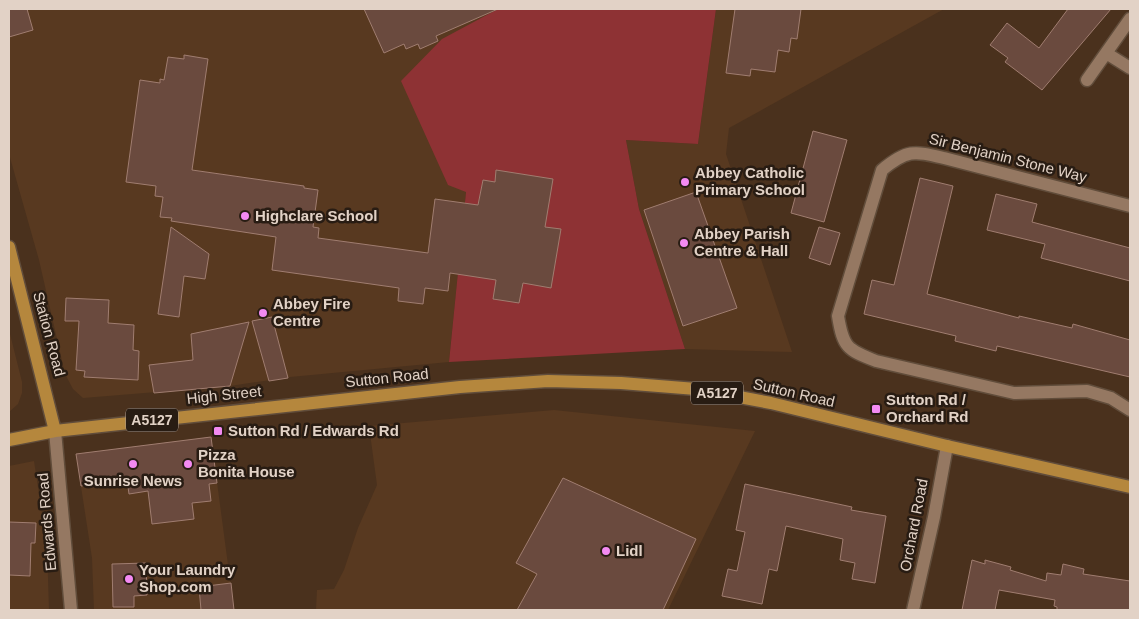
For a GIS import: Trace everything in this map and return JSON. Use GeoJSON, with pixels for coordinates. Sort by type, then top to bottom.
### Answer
{"type":"FeatureCollection","features":[{"type":"Feature","properties":{"kind":"main road","name":"Station Road"},"geometry":{"type":"LineString","coordinates":[[9,247],[55,431]]}},
{"type":"Feature","properties":{"kind":"main road","name":"Sutton Road"},"geometry":{"type":"LineString","coordinates":[[295,404],[460,386],[548,381],[621,383],[696,389],[771,403],[947,446],[1130,487]]}},
{"type":"Feature","properties":{"kind":"main road","name":"High Street"},"geometry":{"type":"LineString","coordinates":[[9,440],[55,431],[295,404]]}},
{"type":"Feature","properties":{"kind":"street"},"geometry":{"type":"LineString","coordinates":[[1087,80],[1130,19]]}},
{"type":"Feature","properties":{"kind":"street"},"geometry":{"type":"LineString","coordinates":[[1106,53],[1130,68]]}},
{"type":"Feature","properties":{"kind":"street","name":"Sir Benjamin Stone Way"},"geometry":{"type":"LineString","coordinates":[[1130,206],[916,152],[897,157],[882,170],[838,316],[842,339],[856,353],[876,361],[1014,393],[1087,391],[1111,398],[1130,410]]}},
{"type":"Feature","properties":{"kind":"street","name":"Edwards Road"},"geometry":{"type":"LineString","coordinates":[[55,431],[71,610]]}},
{"type":"Feature","properties":{"kind":"street","name":"Orchard Road"},"geometry":{"type":"LineString","coordinates":[[913,610],[934,517],[947,446]]}},
{"type":"Feature","properties":{"kind":"shaded area","name":"Highclare School"},"geometry":{"type":"Polygon","coordinates":[[[9,9],[498,9],[489,16],[466,192],[449,362],[290,377],[230,386],[83,398],[73,389],[65,374],[39,260],[9,154],[9,9]]]}},
{"type":"Feature","properties":{"kind":"shaded area"},"geometry":{"type":"Polygon","coordinates":[[[498,9],[716,9],[698,144],[626,140],[639,209],[685,349],[449,362],[466,192],[448,185],[401,81],[442,39],[498,9]]]}},
{"type":"Feature","properties":{"kind":"shaded area","name":"Abbey Catholic Primary School"},"geometry":{"type":"Polygon","coordinates":[[[716,9],[944,9],[729,128],[726,154],[792,352],[685,349],[639,209],[626,140],[698,144],[716,9]]]}},
{"type":"Feature","properties":{"kind":"shaded area"},"geometry":{"type":"Polygon","coordinates":[[[9,330],[22,382],[22,393],[18,404],[9,412],[9,330]]]}},
{"type":"Feature","properties":{"kind":"shaded area"},"geometry":{"type":"Polygon","coordinates":[[[554,410],[755,431],[668,610],[316,610],[317,590],[334,589],[344,570],[358,528],[377,485],[369,426],[554,410]]]}},
{"type":"Feature","properties":{"kind":"shaded area"},"geometry":{"type":"Polygon","coordinates":[[[211,437],[234,610],[94,610],[92,558],[76,454],[211,437]]]}},
{"type":"Feature","properties":{"kind":"shaded area"},"geometry":{"type":"Polygon","coordinates":[[[34,461],[47,547],[49,610],[9,610],[9,466],[34,461]]]}},
{"type":"Feature","properties":{"kind":"building"},"geometry":{"type":"Polygon","coordinates":[[[9,9],[27,9],[33,30],[9,37],[9,9]]]}},
{"type":"Feature","properties":{"kind":"building"},"geometry":{"type":"Polygon","coordinates":[[[364,9],[498,9],[436,36],[438,41],[420,49],[418,44],[406,49],[404,44],[384,53],[364,9]]]}},
{"type":"Feature","properties":{"kind":"building"},"geometry":{"type":"Polygon","coordinates":[[[735,9],[801,9],[797,39],[791,38],[789,52],[778,50],[775,72],[751,69],[750,76],[726,73],[735,9]]]}},
{"type":"Feature","properties":{"kind":"building"},"geometry":{"type":"Polygon","coordinates":[[[1068,9],[1111,9],[1042,90],[1005,62],[1008,58],[990,45],[1007,23],[1039,48],[1068,9]]]}},
{"type":"Feature","properties":{"kind":"building"},"geometry":{"type":"Polygon","coordinates":[[[184,55],[208,59],[192,170],[304,186],[304,188],[318,190],[313,227],[319,228],[318,238],[428,253],[435,199],[478,205],[483,180],[495,182],[496,170],[553,179],[545,227],[561,229],[551,288],[523,283],[519,303],[493,299],[496,280],[450,273],[448,291],[425,288],[423,304],[398,301],[399,288],[272,270],[276,237],[171,221],[172,218],[160,217],[163,197],[155,196],[156,186],[126,182],[140,80],[160,83],[160,79],[164,80],[168,57],[184,59],[184,55]]]}},
{"type":"Feature","properties":{"kind":"building"},"geometry":{"type":"Polygon","coordinates":[[[813,131],[847,140],[824,222],[791,213],[813,131]]]}},
{"type":"Feature","properties":{"kind":"building"},"geometry":{"type":"Polygon","coordinates":[[[920,178],[953,186],[927,294],[1019,318],[1019,316],[1072,328],[1073,324],[1130,340],[1130,377],[997,346],[996,351],[955,341],[956,336],[864,314],[872,280],[894,285],[920,178]]]}},
{"type":"Feature","properties":{"kind":"building","name":"Abbey Parish Centre & Hall"},"geometry":{"type":"Polygon","coordinates":[[[696,192],[737,308],[683,326],[644,210],[696,192]]]}},
{"type":"Feature","properties":{"kind":"building"},"geometry":{"type":"Polygon","coordinates":[[[996,194],[1037,204],[1032,222],[1130,248],[1130,281],[1041,258],[1045,244],[987,230],[996,194]]]}},
{"type":"Feature","properties":{"kind":"building"},"geometry":{"type":"Polygon","coordinates":[[[171,227],[209,254],[205,279],[184,276],[179,317],[158,314],[171,227]]]}},
{"type":"Feature","properties":{"kind":"building"},"geometry":{"type":"Polygon","coordinates":[[[819,227],[840,233],[830,265],[809,258],[819,227]]]}},
{"type":"Feature","properties":{"kind":"building"},"geometry":{"type":"Polygon","coordinates":[[[66,298],[109,300],[108,323],[134,325],[133,350],[139,351],[138,380],[84,377],[85,371],[76,370],[79,321],[65,321],[66,298]]]}},
{"type":"Feature","properties":{"kind":"building"},"geometry":{"type":"Polygon","coordinates":[[[272,317],[288,378],[269,381],[252,321],[272,317]]]}},
{"type":"Feature","properties":{"kind":"building"},"geometry":{"type":"Polygon","coordinates":[[[249,322],[230,386],[154,393],[149,365],[193,360],[191,334],[249,322]]]}},
{"type":"Feature","properties":{"kind":"building"},"geometry":{"type":"Polygon","coordinates":[[[211,437],[217,483],[209,484],[211,501],[192,503],[194,519],[152,524],[148,491],[129,494],[127,480],[81,486],[76,454],[211,437]]]}},
{"type":"Feature","properties":{"kind":"building","name":"Lidl"},"geometry":{"type":"Polygon","coordinates":[[[563,478],[696,539],[663,610],[517,610],[537,574],[516,563],[563,478]]]}},
{"type":"Feature","properties":{"kind":"building"},"geometry":{"type":"Polygon","coordinates":[[[745,484],[852,507],[851,510],[886,516],[875,583],[852,579],[855,563],[840,560],[843,539],[786,526],[777,571],[769,569],[762,604],[722,596],[728,569],[737,571],[745,532],[736,530],[745,484]]]}},
{"type":"Feature","properties":{"kind":"building"},"geometry":{"type":"Polygon","coordinates":[[[9,522],[36,523],[35,543],[31,543],[30,576],[9,575],[9,522]]]}},
{"type":"Feature","properties":{"kind":"building"},"geometry":{"type":"Polygon","coordinates":[[[972,560],[985,564],[985,560],[1011,567],[1010,570],[1046,581],[1047,573],[1061,575],[1063,564],[1084,569],[1083,574],[1130,581],[1130,610],[1057,610],[1057,607],[1054,606],[1055,600],[999,590],[995,610],[962,610],[972,560]]]}},
{"type":"Feature","properties":{"kind":"building"},"geometry":{"type":"Polygon","coordinates":[[[146,563],[147,595],[134,596],[134,607],[113,607],[112,564],[146,563]]]}},
{"type":"Feature","properties":{"kind":"building"},"geometry":{"type":"Polygon","coordinates":[[[231,583],[234,610],[201,610],[199,587],[231,583]]]}},
{"type":"Feature","properties":{"kind":"place","name":"Abbey Catholic Primary School"},"geometry":{"type":"Point","coordinates":[685,182]}},
{"type":"Feature","properties":{"kind":"place","name":"Highclare School"},"geometry":{"type":"Point","coordinates":[245,216]}},
{"type":"Feature","properties":{"kind":"place","name":"Abbey Parish Centre & Hall"},"geometry":{"type":"Point","coordinates":[684,243]}},
{"type":"Feature","properties":{"kind":"place","name":"Abbey Fire Centre"},"geometry":{"type":"Point","coordinates":[263,313]}},
{"type":"Feature","properties":{"kind":"place","name":"Sutton Rd / Orchard Rd"},"geometry":{"type":"Point","coordinates":[876,409]}},
{"type":"Feature","properties":{"kind":"place","name":"Sutton Rd / Edwards Rd"},"geometry":{"type":"Point","coordinates":[218,431]}},
{"type":"Feature","properties":{"kind":"place","name":"Sunrise News"},"geometry":{"type":"Point","coordinates":[133,464]}},
{"type":"Feature","properties":{"kind":"place","name":"Pizza Bonita House"},"geometry":{"type":"Point","coordinates":[188,464]}},
{"type":"Feature","properties":{"kind":"place","name":"Lidl"},"geometry":{"type":"Point","coordinates":[606,551]}},
{"type":"Feature","properties":{"kind":"place","name":"Your Laundry Shop.com"},"geometry":{"type":"Point","coordinates":[129,579]}}]}
